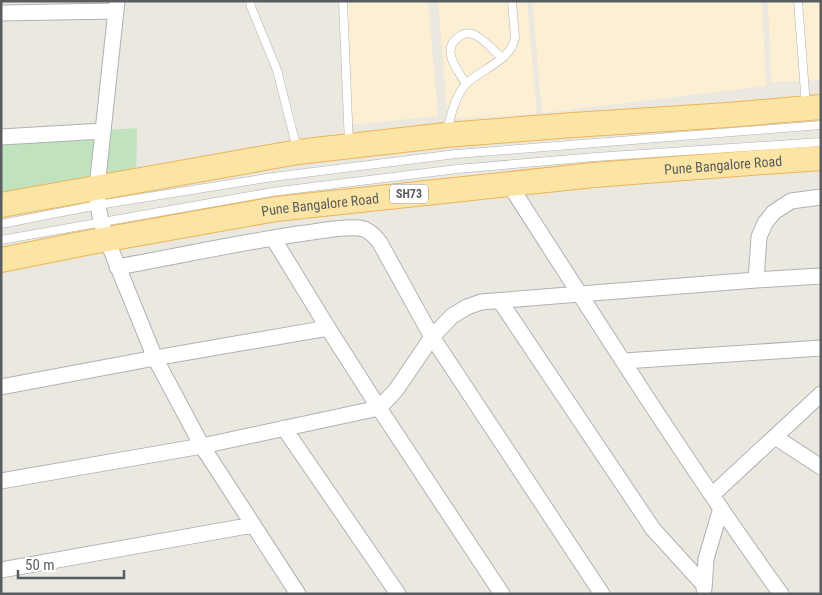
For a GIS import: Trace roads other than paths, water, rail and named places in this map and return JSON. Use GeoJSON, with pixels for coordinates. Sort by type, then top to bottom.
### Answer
{"type":"FeatureCollection","features":[{"type":"Feature","properties":{"kind":"main road"},"geometry":{"type":"LineString","coordinates":[[1,205],[97,196],[298,152],[446,135],[816,113]]}},
{"type":"Feature","properties":{"kind":"main road","name":"Pune Bangalore Road"},"geometry":{"type":"LineString","coordinates":[[1,260],[104,231],[276,209],[594,175],[821,158]]}},
{"type":"Feature","properties":{"kind":"street"},"geometry":{"type":"LineString","coordinates":[[10,9],[116,6],[97,196],[104,231],[155,358],[202,446],[298,594]]}},
{"type":"Feature","properties":{"kind":"street"},"geometry":{"type":"LineString","coordinates":[[1,138],[103,131]]}},
{"type":"Feature","properties":{"kind":"street"},"geometry":{"type":"LineString","coordinates":[[509,184],[721,508],[781,594]]}},
{"type":"Feature","properties":{"kind":"street"},"geometry":{"type":"LineString","coordinates":[[756,280],[759,237],[765,223],[774,212],[791,201],[821,197]]}},
{"type":"Feature","properties":{"kind":"street"},"geometry":{"type":"LineString","coordinates":[[117,267],[273,238],[345,228],[361,228],[370,232],[380,243],[432,337],[602,594]]}},
{"type":"Feature","properties":{"kind":"street"},"geometry":{"type":"LineString","coordinates":[[273,238],[379,408],[502,594]]}},
{"type":"Feature","properties":{"kind":"street"},"geometry":{"type":"LineString","coordinates":[[1,481],[202,446],[379,408],[396,390],[432,337],[452,316],[467,307],[481,302],[821,276]]}},
{"type":"Feature","properties":{"kind":"street"},"geometry":{"type":"LineString","coordinates":[[500,301],[653,529],[704,589]]}},
{"type":"Feature","properties":{"kind":"street"},"geometry":{"type":"LineString","coordinates":[[1,387],[328,328]]}},
{"type":"Feature","properties":{"kind":"street"},"geometry":{"type":"LineString","coordinates":[[624,361],[821,348]]}},
{"type":"Feature","properties":{"kind":"street"},"geometry":{"type":"LineString","coordinates":[[712,494],[821,394]]}},
{"type":"Feature","properties":{"kind":"street"},"geometry":{"type":"LineString","coordinates":[[284,428],[398,594]]}},
{"type":"Feature","properties":{"kind":"street"},"geometry":{"type":"LineString","coordinates":[[775,436],[821,467]]}},
{"type":"Feature","properties":{"kind":"street"},"geometry":{"type":"LineString","coordinates":[[704,589],[706,559],[721,508]]}},
{"type":"Feature","properties":{"kind":"street"},"geometry":{"type":"LineString","coordinates":[[1,570],[253,525]]}},
{"type":"Feature","properties":{"kind":"lane"},"geometry":{"type":"LineString","coordinates":[[250,1],[277,70],[298,152]]}},
{"type":"Feature","properties":{"kind":"lane"},"geometry":{"type":"LineString","coordinates":[[343,1],[349,147]]}},
{"type":"Feature","properties":{"kind":"lane"},"geometry":{"type":"LineString","coordinates":[[446,135],[454,104],[466,84],[502,58],[514,44],[512,1]]}},
{"type":"Feature","properties":{"kind":"lane"},"geometry":{"type":"LineString","coordinates":[[1,224],[97,196],[816,113],[798,1]]}},
{"type":"Feature","properties":{"kind":"lane"},"geometry":{"type":"LineString","coordinates":[[466,84],[452,60],[450,51],[452,44],[458,37],[467,33],[473,34],[502,58]]}},
{"type":"Feature","properties":{"kind":"lane"},"geometry":{"type":"LineString","coordinates":[[1,240],[104,231],[272,192],[457,169],[605,156],[821,142]]}}]}
